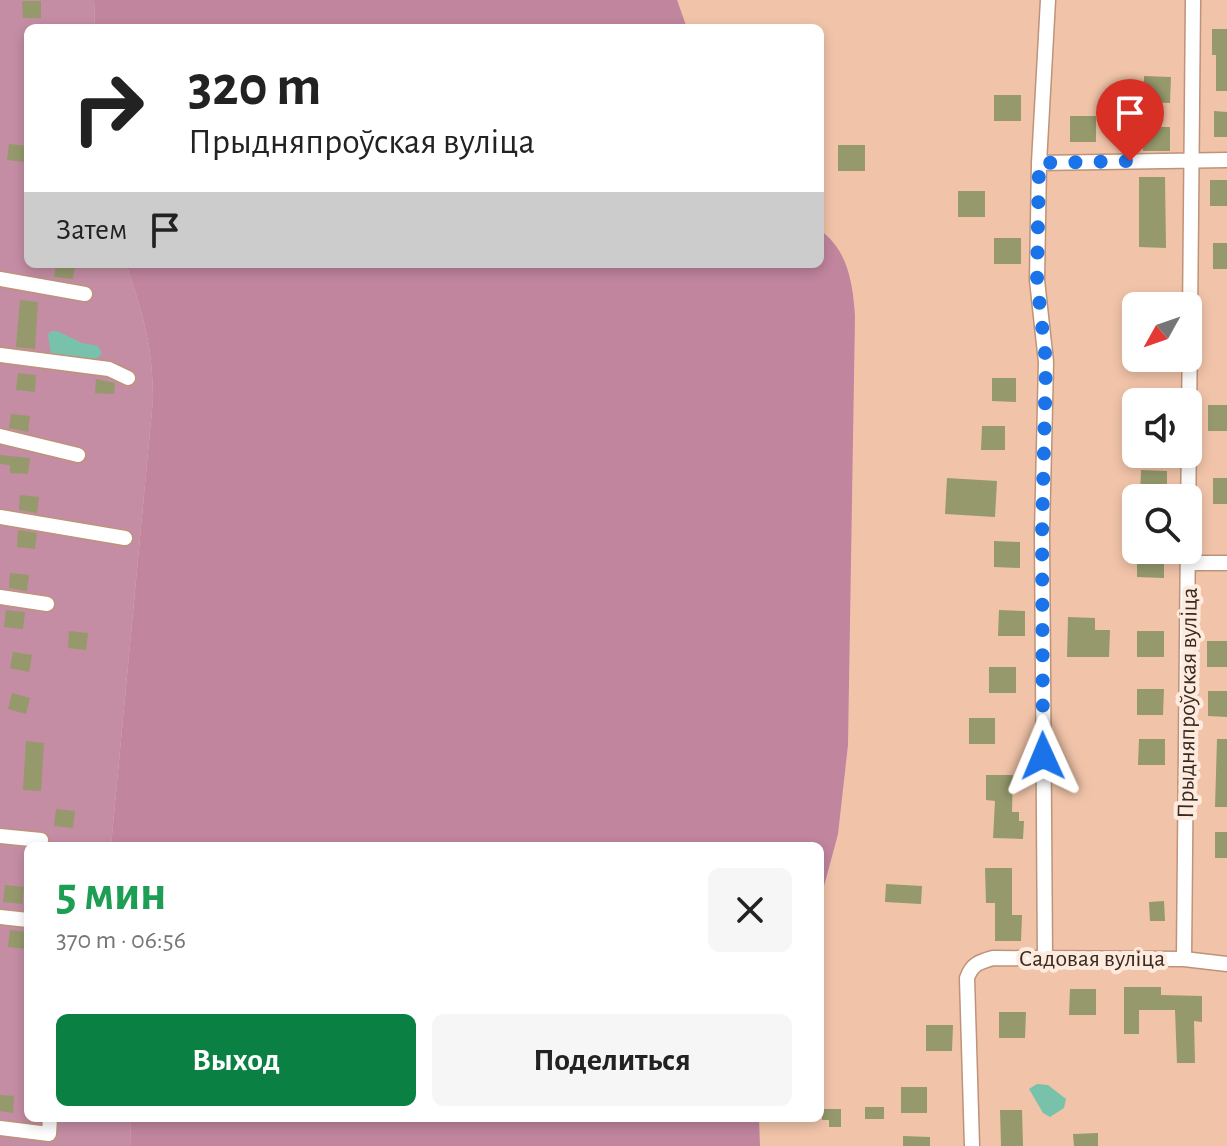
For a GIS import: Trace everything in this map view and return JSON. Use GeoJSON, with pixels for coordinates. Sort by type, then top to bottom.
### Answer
{"type":"FeatureCollection","features":[{"type":"Feature","properties":{"kind":"street"},"geometry":{"type":"LineString","coordinates":[[1045,958],[1042,533],[1046,362],[1037,280],[1039,163],[1048,0]]}},
{"type":"Feature","properties":{"kind":"street","name":"Прыдняпроўская вуліца"},"geometry":{"type":"LineString","coordinates":[[1190,484],[1193,0]]}},
{"type":"Feature","properties":{"kind":"street"},"geometry":{"type":"LineString","coordinates":[[1039,163],[1227,160]]}},
{"type":"Feature","properties":{"kind":"street"},"geometry":{"type":"LineString","coordinates":[[0,279],[85,294]]}},
{"type":"Feature","properties":{"kind":"street"},"geometry":{"type":"LineString","coordinates":[[0,355],[109,369],[128,378]]}},
{"type":"Feature","properties":{"kind":"street"},"geometry":{"type":"LineString","coordinates":[[0,436],[78,455]]}},
{"type":"Feature","properties":{"kind":"street"},"geometry":{"type":"LineString","coordinates":[[0,517],[125,538]]}},
{"type":"Feature","properties":{"kind":"street"},"geometry":{"type":"LineString","coordinates":[[1202,563],[1227,563]]}},
{"type":"Feature","properties":{"kind":"street","name":"Прыдняпроўская вуліца"},"geometry":{"type":"LineString","coordinates":[[1184,959],[1190,564]]}},
{"type":"Feature","properties":{"kind":"street"},"geometry":{"type":"LineString","coordinates":[[0,597],[47,604]]}},
{"type":"Feature","properties":{"kind":"street"},"geometry":{"type":"LineString","coordinates":[[0,836],[41,840]]}},
{"type":"Feature","properties":{"kind":"street"},"geometry":{"type":"LineString","coordinates":[[0,917],[24,920]]}},
{"type":"Feature","properties":{"kind":"street","name":"Садовая вуліца"},"geometry":{"type":"LineString","coordinates":[[972,1146],[967,978],[978,962],[993,958],[1184,959],[1227,964]]}},
{"type":"Feature","properties":{"kind":"street"},"geometry":{"type":"LineString","coordinates":[[0,1128],[49,1134],[50,1122]]}},
{"type":"Feature","properties":{"kind":"shaded area"},"geometry":{"type":"Polygon","coordinates":[[[0,0],[94,0],[95,24],[24,24],[24,268],[127,268],[149,346],[153,399],[111,842],[24,842],[24,1122],[130,1122],[131,1146],[0,1146],[0,0]]]}},
{"type":"Feature","properties":{"kind":"shaded area"},"geometry":{"type":"Polygon","coordinates":[[[94,0],[677,0],[686,24],[95,24],[94,0]]]}},
{"type":"Feature","properties":{"kind":"shaded area"},"geometry":{"type":"Polygon","coordinates":[[[824,234],[837,247],[847,268],[855,316],[848,745],[838,834],[824,886],[824,842],[111,842],[153,399],[146,330],[127,268],[824,268],[824,234]]]}},
{"type":"Feature","properties":{"kind":"shaded area"},"geometry":{"type":"Polygon","coordinates":[[[130,1122],[759,1122],[760,1146],[131,1146],[130,1122]]]}},
{"type":"Feature","properties":{"kind":"water"},"geometry":{"type":"Polygon","coordinates":[[[51,331],[98,346],[102,353],[88,361],[57,357],[51,354],[48,335],[51,331]]]}},
{"type":"Feature","properties":{"kind":"water"},"geometry":{"type":"Polygon","coordinates":[[[1037,1084],[1048,1085],[1066,1099],[1064,1108],[1050,1117],[1043,1113],[1029,1089],[1037,1084]]]}},
{"type":"Feature","properties":{"kind":"building"},"geometry":{"type":"Polygon","coordinates":[[[22,1],[41,1],[41,18],[23,18],[22,1]]]}},
{"type":"Feature","properties":{"kind":"building"},"geometry":{"type":"Polygon","coordinates":[[[1212,29],[1227,29],[1227,91],[1216,91],[1212,29]]]}},
{"type":"Feature","properties":{"kind":"building"},"geometry":{"type":"Polygon","coordinates":[[[1144,76],[1171,77],[1170,103],[1144,102],[1144,76]]]}},
{"type":"Feature","properties":{"kind":"building"},"geometry":{"type":"Polygon","coordinates":[[[994,95],[1021,95],[1021,121],[994,121],[994,95]]]}},
{"type":"Feature","properties":{"kind":"building"},"geometry":{"type":"Polygon","coordinates":[[[1214,111],[1227,112],[1227,137],[1214,137],[1214,111]]]}},
{"type":"Feature","properties":{"kind":"building"},"geometry":{"type":"Polygon","coordinates":[[[1070,116],[1096,116],[1096,142],[1070,142],[1070,116]]]}},
{"type":"Feature","properties":{"kind":"building"},"geometry":{"type":"Polygon","coordinates":[[[1143,127],[1170,127],[1170,151],[1143,151],[1143,127]]]}},
{"type":"Feature","properties":{"kind":"building"},"geometry":{"type":"Polygon","coordinates":[[[9,144],[24,146],[24,162],[7,160],[9,144]]]}},
{"type":"Feature","properties":{"kind":"building"},"geometry":{"type":"Polygon","coordinates":[[[838,145],[865,145],[865,171],[838,171],[838,145]]]}},
{"type":"Feature","properties":{"kind":"building"},"geometry":{"type":"Polygon","coordinates":[[[1139,177],[1165,177],[1166,248],[1139,247],[1139,177]]]}},
{"type":"Feature","properties":{"kind":"building"},"geometry":{"type":"Polygon","coordinates":[[[1210,180],[1227,180],[1227,206],[1210,206],[1210,180]]]}},
{"type":"Feature","properties":{"kind":"building"},"geometry":{"type":"Polygon","coordinates":[[[958,191],[985,191],[985,217],[958,217],[958,191]]]}},
{"type":"Feature","properties":{"kind":"building"},"geometry":{"type":"Polygon","coordinates":[[[994,238],[1021,238],[1021,264],[994,264],[994,238]]]}},
{"type":"Feature","properties":{"kind":"building"},"geometry":{"type":"Polygon","coordinates":[[[1213,243],[1227,243],[1227,269],[1213,269],[1213,243]]]}},
{"type":"Feature","properties":{"kind":"building"},"geometry":{"type":"Polygon","coordinates":[[[55,268],[74,268],[73,279],[54,277],[55,268]]]}},
{"type":"Feature","properties":{"kind":"building"},"geometry":{"type":"Polygon","coordinates":[[[20,300],[38,302],[35,349],[16,347],[20,300]]]}},
{"type":"Feature","properties":{"kind":"building"},"geometry":{"type":"Polygon","coordinates":[[[18,373],[36,375],[35,392],[16,390],[18,373]]]}},
{"type":"Feature","properties":{"kind":"building"},"geometry":{"type":"Polygon","coordinates":[[[992,378],[1016,378],[1016,402],[992,401],[992,378]]]}},
{"type":"Feature","properties":{"kind":"building"},"geometry":{"type":"Polygon","coordinates":[[[96,379],[115,383],[114,394],[95,393],[96,379]]]}},
{"type":"Feature","properties":{"kind":"building"},"geometry":{"type":"Polygon","coordinates":[[[1208,405],[1227,405],[1227,431],[1208,431],[1208,405]]]}},
{"type":"Feature","properties":{"kind":"building"},"geometry":{"type":"Polygon","coordinates":[[[11,414],[30,416],[28,432],[9,428],[11,414]]]}},
{"type":"Feature","properties":{"kind":"building"},"geometry":{"type":"Polygon","coordinates":[[[982,426],[1005,426],[1005,450],[981,450],[982,426]]]}},
{"type":"Feature","properties":{"kind":"building"},"geometry":{"type":"Polygon","coordinates":[[[0,455],[30,458],[28,474],[10,473],[10,465],[0,464],[0,455]]]}},
{"type":"Feature","properties":{"kind":"building"},"geometry":{"type":"Polygon","coordinates":[[[1141,470],[1167,471],[1167,484],[1140,484],[1141,470]]]}},
{"type":"Feature","properties":{"kind":"building"},"geometry":{"type":"Polygon","coordinates":[[[947,478],[997,481],[995,517],[945,514],[947,478]]]}},
{"type":"Feature","properties":{"kind":"building"},"geometry":{"type":"Polygon","coordinates":[[[1213,478],[1227,478],[1227,504],[1213,504],[1213,478]]]}},
{"type":"Feature","properties":{"kind":"building"},"geometry":{"type":"Polygon","coordinates":[[[20,495],[39,497],[37,513],[19,510],[20,495]]]}},
{"type":"Feature","properties":{"kind":"building"},"geometry":{"type":"Polygon","coordinates":[[[18,530],[37,533],[35,549],[17,547],[18,530]]]}},
{"type":"Feature","properties":{"kind":"building"},"geometry":{"type":"Polygon","coordinates":[[[994,541],[1020,542],[1020,568],[994,567],[994,541]]]}},
{"type":"Feature","properties":{"kind":"building"},"geometry":{"type":"Polygon","coordinates":[[[1137,564],[1164,564],[1164,578],[1137,577],[1137,564]]]}},
{"type":"Feature","properties":{"kind":"building"},"geometry":{"type":"Polygon","coordinates":[[[10,573],[29,575],[27,591],[9,588],[10,573]]]}},
{"type":"Feature","properties":{"kind":"building"},"geometry":{"type":"Polygon","coordinates":[[[6,610],[25,612],[23,629],[4,627],[6,610]]]}},
{"type":"Feature","properties":{"kind":"building"},"geometry":{"type":"Polygon","coordinates":[[[999,610],[1025,611],[1025,636],[998,636],[999,610]]]}},
{"type":"Feature","properties":{"kind":"building"},"geometry":{"type":"Polygon","coordinates":[[[1068,617],[1095,618],[1095,630],[1110,630],[1109,657],[1067,657],[1068,617]]]}},
{"type":"Feature","properties":{"kind":"building"},"geometry":{"type":"Polygon","coordinates":[[[69,631],[88,633],[86,650],[68,648],[69,631]]]}},
{"type":"Feature","properties":{"kind":"building"},"geometry":{"type":"Polygon","coordinates":[[[1137,631],[1164,631],[1164,657],[1137,657],[1137,631]]]}},
{"type":"Feature","properties":{"kind":"building"},"geometry":{"type":"Polygon","coordinates":[[[1207,641],[1227,641],[1227,667],[1207,667],[1207,641]]]}},
{"type":"Feature","properties":{"kind":"building"},"geometry":{"type":"Polygon","coordinates":[[[13,652],[32,655],[29,672],[10,668],[13,652]]]}},
{"type":"Feature","properties":{"kind":"building"},"geometry":{"type":"Polygon","coordinates":[[[989,667],[1016,667],[1016,693],[989,693],[989,667]]]}},
{"type":"Feature","properties":{"kind":"building"},"geometry":{"type":"Polygon","coordinates":[[[1137,689],[1164,689],[1163,715],[1137,715],[1137,689]]]}},
{"type":"Feature","properties":{"kind":"building"},"geometry":{"type":"Polygon","coordinates":[[[1208,691],[1227,691],[1227,717],[1208,716],[1208,691]]]}},
{"type":"Feature","properties":{"kind":"building"},"geometry":{"type":"Polygon","coordinates":[[[12,693],[30,698],[26,714],[8,709],[12,693]]]}},
{"type":"Feature","properties":{"kind":"building"},"geometry":{"type":"Polygon","coordinates":[[[969,718],[995,718],[995,744],[969,744],[969,718]]]}},
{"type":"Feature","properties":{"kind":"building"},"geometry":{"type":"Polygon","coordinates":[[[1139,739],[1165,739],[1165,765],[1138,765],[1139,739]]]}},
{"type":"Feature","properties":{"kind":"building"},"geometry":{"type":"Polygon","coordinates":[[[1217,739],[1227,739],[1227,807],[1215,807],[1217,739]]]}},
{"type":"Feature","properties":{"kind":"building"},"geometry":{"type":"Polygon","coordinates":[[[26,741],[44,743],[41,791],[23,790],[26,741]]]}},
{"type":"Feature","properties":{"kind":"building"},"geometry":{"type":"Polygon","coordinates":[[[986,775],[1013,775],[1012,812],[1019,812],[1019,821],[1024,821],[1023,839],[993,838],[995,801],[986,800],[986,775]]]}},
{"type":"Feature","properties":{"kind":"building"},"geometry":{"type":"Polygon","coordinates":[[[56,809],[75,811],[73,828],[54,826],[56,809]]]}},
{"type":"Feature","properties":{"kind":"building"},"geometry":{"type":"Polygon","coordinates":[[[1215,832],[1227,832],[1227,858],[1215,858],[1215,832]]]}},
{"type":"Feature","properties":{"kind":"building"},"geometry":{"type":"Polygon","coordinates":[[[985,868],[1012,868],[1012,915],[1022,915],[1021,941],[995,941],[995,903],[986,903],[985,868]]]}},
{"type":"Feature","properties":{"kind":"building"},"geometry":{"type":"Polygon","coordinates":[[[886,884],[922,886],[921,904],[885,902],[886,884]]]}},
{"type":"Feature","properties":{"kind":"building"},"geometry":{"type":"Polygon","coordinates":[[[5,885],[24,887],[22,904],[3,902],[5,885]]]}},
{"type":"Feature","properties":{"kind":"building"},"geometry":{"type":"Polygon","coordinates":[[[1164,901],[1165,921],[1150,921],[1149,902],[1164,901]]]}},
{"type":"Feature","properties":{"kind":"building"},"geometry":{"type":"Polygon","coordinates":[[[10,930],[24,932],[24,949],[8,947],[10,930]]]}},
{"type":"Feature","properties":{"kind":"building"},"geometry":{"type":"Polygon","coordinates":[[[1124,987],[1161,987],[1161,995],[1202,996],[1202,1022],[1194,1021],[1195,1063],[1177,1063],[1175,1010],[1139,1010],[1139,1034],[1124,1034],[1124,987]]]}},
{"type":"Feature","properties":{"kind":"building"},"geometry":{"type":"Polygon","coordinates":[[[1070,989],[1096,989],[1096,1015],[1069,1015],[1070,989]]]}},
{"type":"Feature","properties":{"kind":"building"},"geometry":{"type":"Polygon","coordinates":[[[999,1012],[1026,1012],[1025,1038],[999,1038],[999,1012]]]}},
{"type":"Feature","properties":{"kind":"building"},"geometry":{"type":"Polygon","coordinates":[[[926,1025],[953,1025],[952,1051],[926,1051],[926,1025]]]}},
{"type":"Feature","properties":{"kind":"building"},"geometry":{"type":"Polygon","coordinates":[[[901,1087],[927,1087],[927,1113],[901,1113],[901,1087]]]}},
{"type":"Feature","properties":{"kind":"building"},"geometry":{"type":"Polygon","coordinates":[[[0,1095],[14,1096],[13,1113],[0,1111],[0,1095]]]}},
{"type":"Feature","properties":{"kind":"building"},"geometry":{"type":"Polygon","coordinates":[[[865,1107],[884,1107],[884,1119],[865,1119],[865,1107]]]}},
{"type":"Feature","properties":{"kind":"building"},"geometry":{"type":"Polygon","coordinates":[[[824,1109],[841,1109],[841,1127],[829,1127],[829,1120],[824,1120],[824,1109]]]}},
{"type":"Feature","properties":{"kind":"building"},"geometry":{"type":"Polygon","coordinates":[[[1000,1110],[1022,1110],[1023,1146],[1001,1146],[1000,1110]]]}},
{"type":"Feature","properties":{"kind":"building"},"geometry":{"type":"Polygon","coordinates":[[[1098,1133],[1098,1146],[1074,1146],[1073,1134],[1098,1133]]]}},
{"type":"Feature","properties":{"kind":"building"},"geometry":{"type":"Polygon","coordinates":[[[903,1136],[930,1137],[930,1146],[903,1146],[903,1136]]]}},
{"type":"Feature","properties":{"kind":"route"},"geometry":{"type":"LineString","coordinates":[[1043,756],[1042,533],[1046,362],[1037,280],[1039,163],[1130,161]]}}]}
